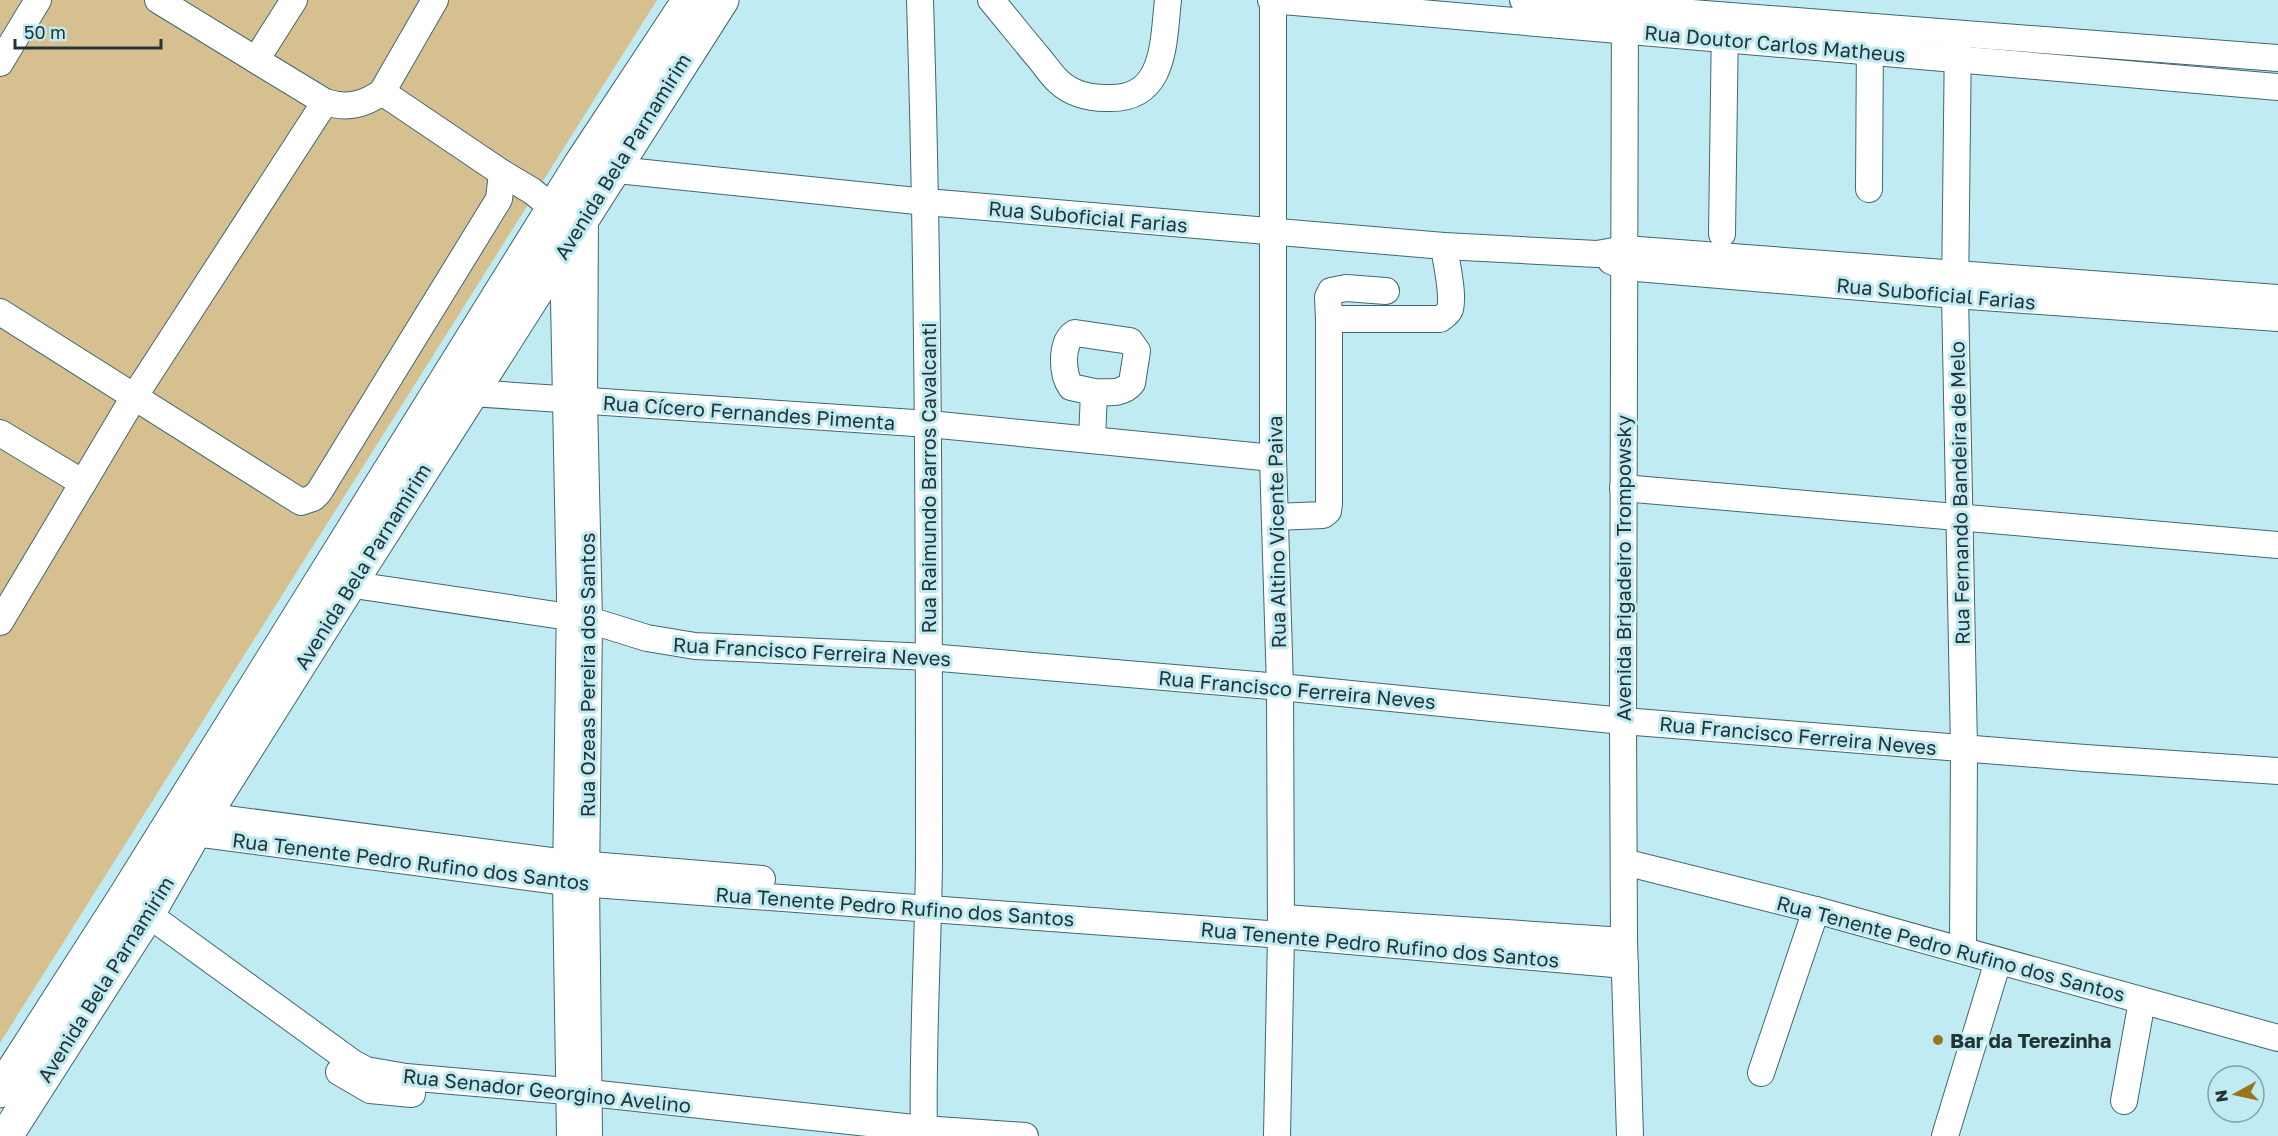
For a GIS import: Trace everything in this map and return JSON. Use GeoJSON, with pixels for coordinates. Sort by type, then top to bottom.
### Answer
{"type":"FeatureCollection","features":[{"type":"Feature","properties":{"kind":"main road","name":"Avenida Bela Parnamirim"},"geometry":{"type":"LineString","coordinates":[[6,1136],[12,1091],[131,913],[335,582],[440,391],[580,165],[689,0]]}},
{"type":"Feature","properties":{"kind":"main road","name":"Avenida Bela Parnamirim"},"geometry":{"type":"LineString","coordinates":[[335,582],[473,393],[722,0]]}},
{"type":"Feature","properties":{"kind":"street"},"geometry":{"type":"LineString","coordinates":[[0,63],[38,0]]}},
{"type":"Feature","properties":{"kind":"street"},"geometry":{"type":"LineString","coordinates":[[158,0],[325,102],[336,106],[349,106],[371,100],[382,92],[435,0]]}},
{"type":"Feature","properties":{"kind":"street"},"geometry":{"type":"LineString","coordinates":[[256,60],[294,0]]}},
{"type":"Feature","properties":{"kind":"street","name":"Rua Raimundo Barros Cavalcanti"},"geometry":{"type":"LineString","coordinates":[[920,0],[929,424],[928,900],[923,1132]]}},
{"type":"Feature","properties":{"kind":"street"},"geometry":{"type":"LineString","coordinates":[[991,0],[1058,82],[1074,93],[1094,98],[1112,98],[1129,95],[1143,88],[1155,76],[1161,62],[1168,0]]}},
{"type":"Feature","properties":{"kind":"street","name":"Rua Doutor Carlos Matheus"},"geometry":{"type":"LineString","coordinates":[[1273,0],[1625,12]]}},
{"type":"Feature","properties":{"kind":"street","name":"Rua Altino Vicente Paiva"},"geometry":{"type":"LineString","coordinates":[[1273,0],[1273,458],[1280,687],[1281,927],[1277,1136]]}},
{"type":"Feature","properties":{"kind":"street","name":"Rua Doutor Carlos Matheus"},"geometry":{"type":"LineString","coordinates":[[1523,0],[1725,27],[1870,40],[1959,61],[2278,87]]}},
{"type":"Feature","properties":{"kind":"street","name":"Avenida Brigadeiro Trompowsky"},"geometry":{"type":"LineString","coordinates":[[1625,12],[1624,953],[1630,1136]]}},
{"type":"Feature","properties":{"kind":"street"},"geometry":{"type":"LineString","coordinates":[[1722,234],[1725,27]]}},
{"type":"Feature","properties":{"kind":"street","name":"Rua Doutor Carlos Matheus"},"geometry":{"type":"LineString","coordinates":[[1870,40],[1958,35],[2278,58]]}},
{"type":"Feature","properties":{"kind":"street","name":"Rua Fernando Bandeira de Melo"},"geometry":{"type":"LineString","coordinates":[[1958,35],[1956,285],[1964,748],[1963,950]]}},
{"type":"Feature","properties":{"kind":"street"},"geometry":{"type":"LineString","coordinates":[[1869,189],[1870,40]]}},
{"type":"Feature","properties":{"kind":"street"},"geometry":{"type":"LineString","coordinates":[[382,92],[532,191],[553,208]]}},
{"type":"Feature","properties":{"kind":"street"},"geometry":{"type":"LineString","coordinates":[[0,622],[134,397],[325,102]]}},
{"type":"Feature","properties":{"kind":"street","name":"Rua Suboficial Farias"},"geometry":{"type":"LineString","coordinates":[[580,165],[926,202],[1444,246],[1597,254],[1956,285],[2278,318]]}},
{"type":"Feature","properties":{"kind":"street"},"geometry":{"type":"LineString","coordinates":[[0,312],[301,502],[313,498],[319,492],[499,199],[502,173]]}},
{"type":"Feature","properties":{"kind":"street","name":"Rua Ozeas Pereira dos Santos"},"geometry":{"type":"LineString","coordinates":[[575,400],[585,213]]}},
{"type":"Feature","properties":{"kind":"street"},"geometry":{"type":"LineString","coordinates":[[1329,319],[1440,319],[1446,315],[1451,300],[1444,246]]}},
{"type":"Feature","properties":{"kind":"street","name":"Rua Ozeas Pereira dos Santos"},"geometry":{"type":"LineString","coordinates":[[562,250],[575,400],[579,619],[576,874],[580,1101],[589,1136]]}},
{"type":"Feature","properties":{"kind":"street","name":"Rua Suboficial Farias"},"geometry":{"type":"LineString","coordinates":[[1956,285],[2278,298]]}},
{"type":"Feature","properties":{"kind":"street"},"geometry":{"type":"LineString","coordinates":[[1275,517],[1323,515],[1328,511],[1328,297],[1331,291],[1346,288],[1386,291]]}},
{"type":"Feature","properties":{"kind":"street","name":"Rua Cícero Fernandes Pimenta"},"geometry":{"type":"LineString","coordinates":[[440,391],[929,424],[1273,458]]}},
{"type":"Feature","properties":{"kind":"street"},"geometry":{"type":"LineString","coordinates":[[1092,440],[1094,392]]}},
{"type":"Feature","properties":{"kind":"street"},"geometry":{"type":"LineString","coordinates":[[0,433],[83,483]]}},
{"type":"Feature","properties":{"kind":"street"},"geometry":{"type":"LineString","coordinates":[[1623,488],[2278,545]]}},
{"type":"Feature","properties":{"kind":"street","name":"Rua Francisco Ferreira Neves"},"geometry":{"type":"LineString","coordinates":[[335,582],[579,619],[647,638],[695,646],[929,657],[1280,687],[1623,721],[2278,771]]}},
{"type":"Feature","properties":{"kind":"street","name":"Rua Tenente Pedro Rufino dos Santos"},"geometry":{"type":"LineString","coordinates":[[189,816],[576,874],[1624,953]]}},
{"type":"Feature","properties":{"kind":"street","name":"Rua Tenente Pedro Rufino dos Santos"},"geometry":{"type":"LineString","coordinates":[[1624,862],[1816,910],[2278,1038]]}},
{"type":"Feature","properties":{"kind":"street"},"geometry":{"type":"LineString","coordinates":[[1761,1073],[1816,910]]}},
{"type":"Feature","properties":{"kind":"street","name":"Rua Senador Georgino Avelino"},"geometry":{"type":"LineString","coordinates":[[131,913],[350,1079],[370,1090],[580,1101],[923,1132],[1025,1136]]}},
{"type":"Feature","properties":{"kind":"street"},"geometry":{"type":"LineString","coordinates":[[1945,1136],[1998,961]]}},
{"type":"Feature","properties":{"kind":"street"},"geometry":{"type":"LineString","coordinates":[[2124,1101],[2142,1001]]}},
{"type":"Feature","properties":{"kind":"street","name":"Rua Ozeas Pereira dos Santos"},"geometry":{"type":"LineString","coordinates":[[570,1136],[580,1101]]}},
{"type":"Feature","properties":{"kind":"street","name":"Rua Senador Georgino Avelino"},"geometry":{"type":"LineString","coordinates":[[580,1101],[857,1136]]}},
{"type":"Feature","properties":{"kind":"shaded area"},"geometry":{"type":"Polygon","coordinates":[[[0,0],[657,0],[0,1043],[0,0]]]}},
{"type":"Feature","properties":{"kind":"place","name":"Bar da Terezinha"},"geometry":{"type":"Point","coordinates":[1938,1040]}}]}
